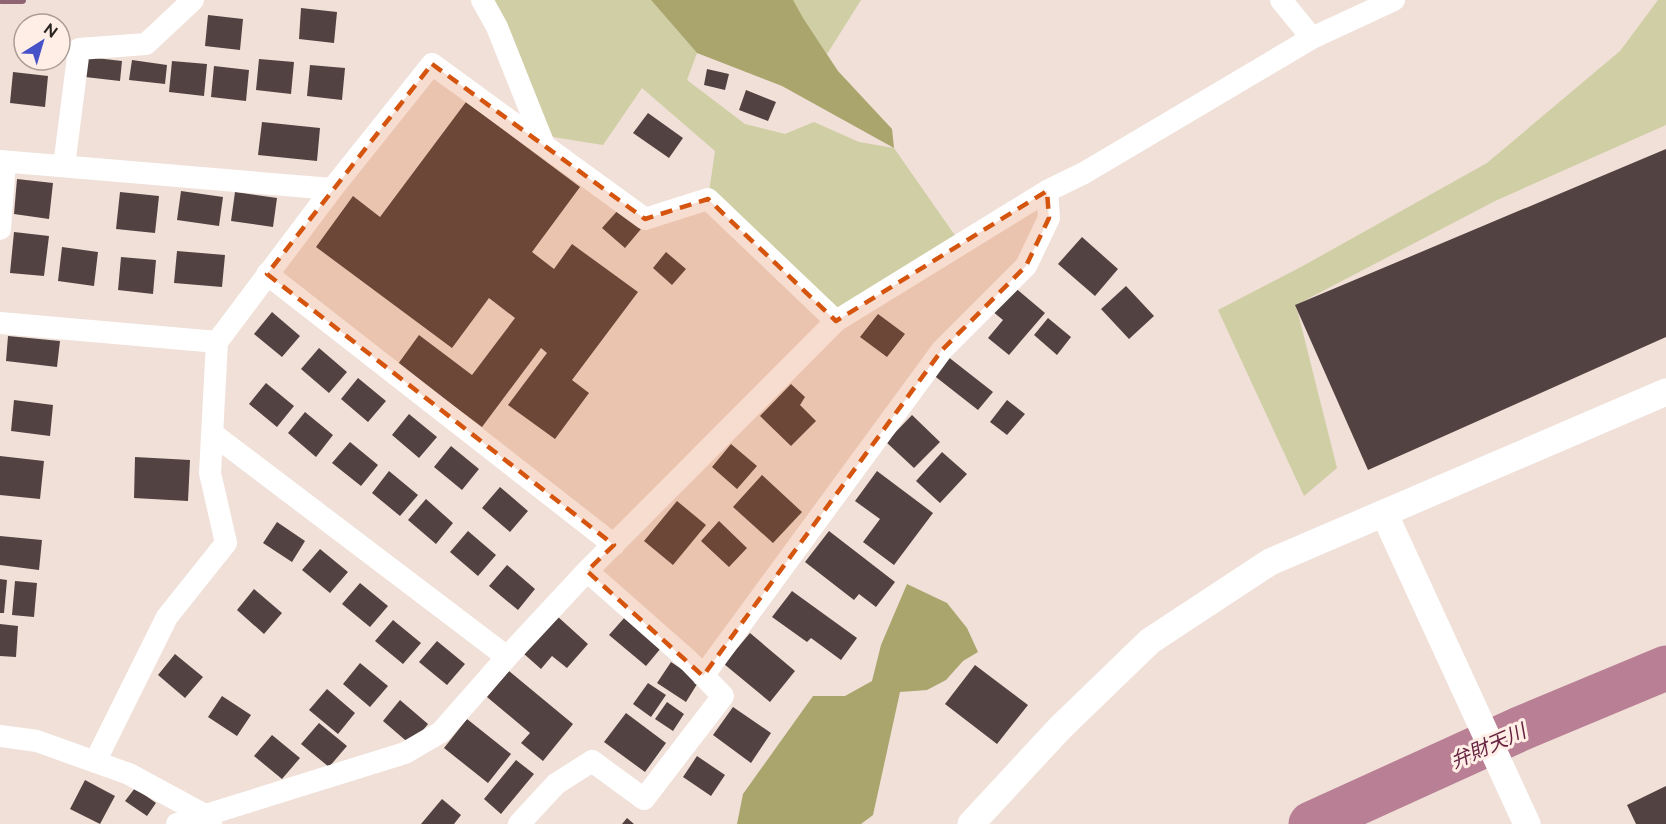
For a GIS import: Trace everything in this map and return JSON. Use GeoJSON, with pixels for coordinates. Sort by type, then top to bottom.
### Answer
{"type":"FeatureCollection","features":[{"type":"Feature","properties":{"kind":"street"},"geometry":{"type":"LineString","coordinates":[[64,166],[79,49],[146,44],[193,0]]}},
{"type":"Feature","properties":{"kind":"street"},"geometry":{"type":"LineString","coordinates":[[482,0],[497,27],[544,145]]}},
{"type":"Feature","properties":{"kind":"street"},"geometry":{"type":"LineString","coordinates":[[1281,0],[1312,38]]}},
{"type":"Feature","properties":{"kind":"street"},"geometry":{"type":"LineString","coordinates":[[177,824],[213,819],[405,753],[441,732],[587,571],[836,321],[1047,191],[1084,173],[1312,38],[1394,0]]}},
{"type":"Feature","properties":{"kind":"street"},"geometry":{"type":"LineString","coordinates":[[95,762],[167,617],[226,543],[210,473],[217,342],[332,189],[432,64],[645,219],[708,199],[836,321]]}},
{"type":"Feature","properties":{"kind":"street"},"geometry":{"type":"LineString","coordinates":[[0,229],[3,161],[332,189]]}},
{"type":"Feature","properties":{"kind":"street"},"geometry":{"type":"LineString","coordinates":[[704,676],[942,350],[1026,266],[1049,218],[1047,191]]}},
{"type":"Feature","properties":{"kind":"street"},"geometry":{"type":"LineString","coordinates":[[267,274],[615,545]]}},
{"type":"Feature","properties":{"kind":"street"},"geometry":{"type":"LineString","coordinates":[[0,323],[217,342]]}},
{"type":"Feature","properties":{"kind":"street"},"geometry":{"type":"LineString","coordinates":[[971,824],[1060,728],[1150,641],[1270,562],[1666,392]]}},
{"type":"Feature","properties":{"kind":"street"},"geometry":{"type":"LineString","coordinates":[[213,435],[507,657]]}},
{"type":"Feature","properties":{"kind":"street"},"geometry":{"type":"LineString","coordinates":[[1384,513],[1527,824]]}},
{"type":"Feature","properties":{"kind":"street"},"geometry":{"type":"LineString","coordinates":[[519,824],[556,784],[592,761],[644,799],[723,696],[688,660],[587,571]]}},
{"type":"Feature","properties":{"kind":"street"},"geometry":{"type":"LineString","coordinates":[[0,736],[37,741],[129,774],[213,819]]}},
{"type":"Feature","properties":{"kind":"highlighted area"},"geometry":{"type":"Polygon","coordinates":[[[432,64],[645,219],[708,199],[836,321],[1047,191],[1049,218],[1026,266],[942,350],[703,676],[587,571],[614,545],[267,274],[432,64]]]}},
{"type":"Feature","properties":{"kind":"shaded area"},"geometry":{"type":"Polygon","coordinates":[[[491,0],[651,0],[697,53],[687,80],[745,124],[785,134],[814,122],[859,142],[894,148],[961,244],[836,321],[708,199],[715,151],[642,88],[603,145],[553,137],[491,0]]]}},
{"type":"Feature","properties":{"kind":"shaded area"},"geometry":{"type":"Polygon","coordinates":[[[651,0],[793,0],[838,71],[892,129],[894,148],[782,86],[697,53],[651,0]]]}},
{"type":"Feature","properties":{"kind":"shaded area"},"geometry":{"type":"Polygon","coordinates":[[[789,0],[861,0],[827,54],[789,0]]]}},
{"type":"Feature","properties":{"kind":"shaded area"},"geometry":{"type":"Polygon","coordinates":[[[1658,0],[1666,0],[1666,125],[1495,201],[1296,305],[1337,468],[1304,496],[1218,310],[1301,267],[1487,163],[1620,51],[1658,0]]]}},
{"type":"Feature","properties":{"kind":"shaded area"},"geometry":{"type":"Polygon","coordinates":[[[907,584],[947,603],[967,628],[978,652],[963,661],[946,680],[927,690],[900,692],[873,815],[861,824],[737,824],[743,794],[813,696],[845,696],[872,681],[881,645],[907,584]]]}},
{"type":"Feature","properties":{"kind":"building"},"geometry":{"type":"Polygon","coordinates":[[[301,8],[337,12],[334,43],[299,39],[301,8]]]}},
{"type":"Feature","properties":{"kind":"building"},"geometry":{"type":"Polygon","coordinates":[[[208,15],[243,19],[240,50],[205,46],[208,15]]]}},
{"type":"Feature","properties":{"kind":"building"},"geometry":{"type":"Polygon","coordinates":[[[87,57],[122,61],[120,81],[85,77],[87,57]]]}},
{"type":"Feature","properties":{"kind":"building"},"geometry":{"type":"Polygon","coordinates":[[[259,59],[294,62],[291,94],[256,90],[259,59]]]}},
{"type":"Feature","properties":{"kind":"building"},"geometry":{"type":"Polygon","coordinates":[[[132,60],[167,65],[165,84],[129,80],[132,60]]]}},
{"type":"Feature","properties":{"kind":"building"},"geometry":{"type":"Polygon","coordinates":[[[172,61],[207,64],[204,96],[169,92],[172,61]]]}},
{"type":"Feature","properties":{"kind":"building"},"geometry":{"type":"Polygon","coordinates":[[[310,65],[345,68],[342,100],[307,96],[310,65]]]}},
{"type":"Feature","properties":{"kind":"building"},"geometry":{"type":"Polygon","coordinates":[[[214,66],[249,70],[246,101],[211,97],[214,66]]]}},
{"type":"Feature","properties":{"kind":"building"},"geometry":{"type":"Polygon","coordinates":[[[707,69],[729,74],[725,90],[704,85],[707,69]]]}},
{"type":"Feature","properties":{"kind":"building"},"geometry":{"type":"Polygon","coordinates":[[[13,72],[48,76],[45,107],[10,103],[13,72]]]}},
{"type":"Feature","properties":{"kind":"building"},"geometry":{"type":"Polygon","coordinates":[[[746,90],[776,102],[768,121],[739,110],[746,90]]]}},
{"type":"Feature","properties":{"kind":"building"},"geometry":{"type":"Polygon","coordinates":[[[466,102],[580,187],[532,252],[554,269],[572,244],[638,292],[572,380],[589,393],[555,439],[508,405],[547,353],[541,348],[482,427],[398,364],[419,335],[472,375],[515,318],[489,298],[452,348],[316,247],[353,196],[380,217],[466,102]]]}},
{"type":"Feature","properties":{"kind":"building"},"geometry":{"type":"Polygon","coordinates":[[[648,113],[683,138],[669,158],[633,133],[648,113]]]}},
{"type":"Feature","properties":{"kind":"building"},"geometry":{"type":"Polygon","coordinates":[[[262,122],[320,128],[317,161],[258,155],[262,122]]]}},
{"type":"Feature","properties":{"kind":"building"},"geometry":{"type":"Polygon","coordinates":[[[1666,149],[1666,337],[1368,470],[1295,305],[1666,149]]]}},
{"type":"Feature","properties":{"kind":"building"},"geometry":{"type":"Polygon","coordinates":[[[17,179],[53,183],[49,219],[14,214],[17,179]]]}},
{"type":"Feature","properties":{"kind":"building"},"geometry":{"type":"Polygon","coordinates":[[[181,191],[223,197],[219,226],[177,220],[181,191]]]}},
{"type":"Feature","properties":{"kind":"building"},"geometry":{"type":"Polygon","coordinates":[[[120,192],[159,196],[155,233],[116,229],[120,192]]]}},
{"type":"Feature","properties":{"kind":"building"},"geometry":{"type":"Polygon","coordinates":[[[235,192],[277,198],[273,227],[231,221],[235,192]]]}},
{"type":"Feature","properties":{"kind":"building"},"geometry":{"type":"Polygon","coordinates":[[[619,209],[641,229],[625,248],[602,228],[619,209]]]}},
{"type":"Feature","properties":{"kind":"building"},"geometry":{"type":"Polygon","coordinates":[[[14,232],[49,236],[44,276],[10,273],[14,232]]]}},
{"type":"Feature","properties":{"kind":"building"},"geometry":{"type":"Polygon","coordinates":[[[1082,237],[1118,269],[1095,296],[1058,264],[1082,237]]]}},
{"type":"Feature","properties":{"kind":"building"},"geometry":{"type":"Polygon","coordinates":[[[62,247],[98,252],[94,286],[58,281],[62,247]]]}},
{"type":"Feature","properties":{"kind":"building"},"geometry":{"type":"Polygon","coordinates":[[[177,251],[225,255],[222,287],[174,283],[177,251]]]}},
{"type":"Feature","properties":{"kind":"building"},"geometry":{"type":"Polygon","coordinates":[[[666,252],[686,269],[672,285],[653,268],[666,252]]]}},
{"type":"Feature","properties":{"kind":"building"},"geometry":{"type":"Polygon","coordinates":[[[121,257],[156,260],[153,294],[118,290],[121,257]]]}},
{"type":"Feature","properties":{"kind":"building"},"geometry":{"type":"Polygon","coordinates":[[[1013,286],[1045,313],[1009,355],[988,338],[1003,320],[992,311],[1013,286]]]}},
{"type":"Feature","properties":{"kind":"building"},"geometry":{"type":"Polygon","coordinates":[[[1126,286],[1154,316],[1129,339],[1101,309],[1126,286]]]}},
{"type":"Feature","properties":{"kind":"building"},"geometry":{"type":"Polygon","coordinates":[[[272,312],[300,336],[282,357],[254,334],[272,312]]]}},
{"type":"Feature","properties":{"kind":"building"},"geometry":{"type":"Polygon","coordinates":[[[878,314],[905,334],[887,357],[860,337],[878,314]]]}},
{"type":"Feature","properties":{"kind":"building"},"geometry":{"type":"Polygon","coordinates":[[[1048,318],[1071,337],[1057,355],[1034,335],[1048,318]]]}},
{"type":"Feature","properties":{"kind":"building"},"geometry":{"type":"Polygon","coordinates":[[[8,336],[60,341],[57,367],[6,361],[8,336]]]}},
{"type":"Feature","properties":{"kind":"building"},"geometry":{"type":"Polygon","coordinates":[[[319,348],[347,372],[329,393],[301,369],[319,348]]]}},
{"type":"Feature","properties":{"kind":"building"},"geometry":{"type":"Polygon","coordinates":[[[947,356],[993,392],[978,410],[932,374],[947,356]]]}},
{"type":"Feature","properties":{"kind":"building"},"geometry":{"type":"Polygon","coordinates":[[[358,378],[386,401],[368,422],[341,399],[358,378]]]}},
{"type":"Feature","properties":{"kind":"building"},"geometry":{"type":"Polygon","coordinates":[[[266,383],[294,406],[277,427],[249,404],[266,383]]]}},
{"type":"Feature","properties":{"kind":"building"},"geometry":{"type":"Polygon","coordinates":[[[791,384],[805,397],[800,405],[816,421],[791,446],[760,416],[791,384]]]}},
{"type":"Feature","properties":{"kind":"building"},"geometry":{"type":"Polygon","coordinates":[[[14,400],[53,405],[50,436],[11,431],[14,400]]]}},
{"type":"Feature","properties":{"kind":"building"},"geometry":{"type":"Polygon","coordinates":[[[1007,400],[1025,414],[1007,435],[990,422],[1007,400]]]}},
{"type":"Feature","properties":{"kind":"building"},"geometry":{"type":"Polygon","coordinates":[[[305,412],[333,435],[316,457],[288,433],[305,412]]]}},
{"type":"Feature","properties":{"kind":"building"},"geometry":{"type":"Polygon","coordinates":[[[409,414],[437,437],[419,458],[392,435],[409,414]]]}},
{"type":"Feature","properties":{"kind":"building"},"geometry":{"type":"Polygon","coordinates":[[[912,415],[940,442],[914,468],[886,442],[912,415]]]}},
{"type":"Feature","properties":{"kind":"building"},"geometry":{"type":"Polygon","coordinates":[[[350,442],[378,465],[361,486],[332,463],[350,442]]]}},
{"type":"Feature","properties":{"kind":"building"},"geometry":{"type":"Polygon","coordinates":[[[731,444],[757,466],[737,489],[712,467],[731,444]]]}},
{"type":"Feature","properties":{"kind":"building"},"geometry":{"type":"Polygon","coordinates":[[[451,446],[479,469],[462,490],[434,467],[451,446]]]}},
{"type":"Feature","properties":{"kind":"building"},"geometry":{"type":"Polygon","coordinates":[[[942,452],[967,474],[940,503],[916,481],[942,452]]]}},
{"type":"Feature","properties":{"kind":"building"},"geometry":{"type":"Polygon","coordinates":[[[0,456],[44,461],[40,499],[0,495],[0,456]]]}},
{"type":"Feature","properties":{"kind":"building"},"geometry":{"type":"Polygon","coordinates":[[[135,457],[190,460],[188,501],[134,498],[135,457]]]}},
{"type":"Feature","properties":{"kind":"building"},"geometry":{"type":"Polygon","coordinates":[[[389,471],[418,495],[400,516],[372,493],[389,471]]]}},
{"type":"Feature","properties":{"kind":"building"},"geometry":{"type":"Polygon","coordinates":[[[877,471],[933,513],[894,565],[863,542],[880,519],[855,501],[877,471]]]}},
{"type":"Feature","properties":{"kind":"building"},"geometry":{"type":"Polygon","coordinates":[[[762,475],[802,512],[773,543],[733,507],[762,475]]]}},
{"type":"Feature","properties":{"kind":"building"},"geometry":{"type":"Polygon","coordinates":[[[500,487],[528,511],[510,532],[482,508],[500,487]]]}},
{"type":"Feature","properties":{"kind":"building"},"geometry":{"type":"Polygon","coordinates":[[[426,499],[453,523],[436,544],[408,520],[426,499]]]}},
{"type":"Feature","properties":{"kind":"building"},"geometry":{"type":"Polygon","coordinates":[[[677,501],[706,525],[673,565],[644,541],[677,501]]]}},
{"type":"Feature","properties":{"kind":"building"},"geometry":{"type":"Polygon","coordinates":[[[719,521],[747,548],[729,567],[701,541],[719,521]]]}},
{"type":"Feature","properties":{"kind":"building"},"geometry":{"type":"Polygon","coordinates":[[[277,522],[305,541],[292,562],[263,543],[277,522]]]}},
{"type":"Feature","properties":{"kind":"building"},"geometry":{"type":"Polygon","coordinates":[[[468,531],[496,555],[478,576],[450,552],[468,531]]]}},
{"type":"Feature","properties":{"kind":"building"},"geometry":{"type":"Polygon","coordinates":[[[829,531],[895,582],[876,607],[859,594],[854,600],[805,562],[829,531]]]}},
{"type":"Feature","properties":{"kind":"building"},"geometry":{"type":"Polygon","coordinates":[[[0,536],[42,540],[39,570],[0,565],[0,536]]]}},
{"type":"Feature","properties":{"kind":"building"},"geometry":{"type":"Polygon","coordinates":[[[320,549],[348,572],[330,593],[302,570],[320,549]]]}},
{"type":"Feature","properties":{"kind":"building"},"geometry":{"type":"Polygon","coordinates":[[[507,565],[535,589],[518,610],[489,586],[507,565]]]}},
{"type":"Feature","properties":{"kind":"building"},"geometry":{"type":"Polygon","coordinates":[[[0,579],[7,580],[4,613],[0,613],[0,579]]]}},
{"type":"Feature","properties":{"kind":"building"},"geometry":{"type":"Polygon","coordinates":[[[15,581],[37,583],[34,617],[12,615],[15,581]]]}},
{"type":"Feature","properties":{"kind":"building"},"geometry":{"type":"Polygon","coordinates":[[[360,583],[388,606],[370,627],[342,604],[360,583]]]}},
{"type":"Feature","properties":{"kind":"building"},"geometry":{"type":"Polygon","coordinates":[[[254,589],[282,613],[264,634],[237,610],[254,589]]]}},
{"type":"Feature","properties":{"kind":"building"},"geometry":{"type":"Polygon","coordinates":[[[792,591],[857,638],[841,660],[811,638],[807,642],[772,617],[792,591]]]}},
{"type":"Feature","properties":{"kind":"building"},"geometry":{"type":"Polygon","coordinates":[[[557,616],[588,644],[567,668],[552,656],[541,669],[524,654],[557,616]]]}},
{"type":"Feature","properties":{"kind":"building"},"geometry":{"type":"Polygon","coordinates":[[[625,617],[661,648],[646,666],[609,635],[625,617]]]}},
{"type":"Feature","properties":{"kind":"building"},"geometry":{"type":"Polygon","coordinates":[[[393,620],[421,643],[403,664],[375,641],[393,620]]]}},
{"type":"Feature","properties":{"kind":"building"},"geometry":{"type":"Polygon","coordinates":[[[0,624],[18,626],[16,657],[0,656],[0,624]]]}},
{"type":"Feature","properties":{"kind":"building"},"geometry":{"type":"Polygon","coordinates":[[[750,633],[795,671],[770,702],[724,664],[750,633]]]}},
{"type":"Feature","properties":{"kind":"building"},"geometry":{"type":"Polygon","coordinates":[[[437,641],[465,664],[447,685],[419,662],[437,641]]]}},
{"type":"Feature","properties":{"kind":"building"},"geometry":{"type":"Polygon","coordinates":[[[175,654],[203,677],[185,698],[158,675],[175,654]]]}},
{"type":"Feature","properties":{"kind":"building"},"geometry":{"type":"Polygon","coordinates":[[[671,662],[699,681],[686,702],[657,683],[671,662]]]}},
{"type":"Feature","properties":{"kind":"building"},"geometry":{"type":"Polygon","coordinates":[[[360,663],[388,686],[370,707],[343,684],[360,663]]]}},
{"type":"Feature","properties":{"kind":"building"},"geometry":{"type":"Polygon","coordinates":[[[975,665],[1028,705],[997,744],[945,704],[975,665]]]}},
{"type":"Feature","properties":{"kind":"building"},"geometry":{"type":"Polygon","coordinates":[[[509,671],[573,724],[543,761],[521,743],[530,733],[487,697],[509,671]]]}},
{"type":"Feature","properties":{"kind":"building"},"geometry":{"type":"Polygon","coordinates":[[[648,683],[666,695],[651,717],[633,704],[648,683]]]}},
{"type":"Feature","properties":{"kind":"building"},"geometry":{"type":"Polygon","coordinates":[[[327,689],[355,713],[338,734],[309,710],[327,689]]]}},
{"type":"Feature","properties":{"kind":"building"},"geometry":{"type":"Polygon","coordinates":[[[222,696],[251,715],[237,736],[208,717],[222,696]]]}},
{"type":"Feature","properties":{"kind":"building"},"geometry":{"type":"Polygon","coordinates":[[[400,700],[428,724],[411,745],[383,721],[400,700]]]}},
{"type":"Feature","properties":{"kind":"building"},"geometry":{"type":"Polygon","coordinates":[[[667,702],[684,714],[673,731],[655,719],[667,702]]]}},
{"type":"Feature","properties":{"kind":"building"},"geometry":{"type":"Polygon","coordinates":[[[733,707],[771,733],[751,763],[713,735],[733,707]]]}},
{"type":"Feature","properties":{"kind":"building"},"geometry":{"type":"Polygon","coordinates":[[[626,713],[666,743],[645,772],[604,742],[626,713]]]}},
{"type":"Feature","properties":{"kind":"building"},"geometry":{"type":"Polygon","coordinates":[[[467,719],[511,754],[488,783],[444,748],[467,719]]]}},
{"type":"Feature","properties":{"kind":"building"},"geometry":{"type":"Polygon","coordinates":[[[319,723],[347,746],[329,767],[301,744],[319,723]]]}},
{"type":"Feature","properties":{"kind":"building"},"geometry":{"type":"Polygon","coordinates":[[[272,735],[300,758],[282,779],[254,756],[272,735]]]}},
{"type":"Feature","properties":{"kind":"building"},"geometry":{"type":"Polygon","coordinates":[[[697,756],[725,775],[711,796],[683,777],[697,756]]]}},
{"type":"Feature","properties":{"kind":"building"},"geometry":{"type":"Polygon","coordinates":[[[516,760],[534,774],[501,814],[484,799],[516,760]]]}},
{"type":"Feature","properties":{"kind":"building"},"geometry":{"type":"Polygon","coordinates":[[[85,780],[115,796],[100,824],[70,809],[85,780]]]}},
{"type":"Feature","properties":{"kind":"building"},"geometry":{"type":"Polygon","coordinates":[[[1666,786],[1666,824],[1636,824],[1627,805],[1666,786]]]}},
{"type":"Feature","properties":{"kind":"building"},"geometry":{"type":"Polygon","coordinates":[[[135,788],[156,803],[147,816],[125,801],[135,788]]]}},
{"type":"Feature","properties":{"kind":"building"},"geometry":{"type":"Polygon","coordinates":[[[442,799],[461,815],[454,824],[421,824],[442,799]]]}},
{"type":"Feature","properties":{"kind":"building"},"geometry":{"type":"Polygon","coordinates":[[[627,818],[634,824],[622,824],[627,818]]]}},
{"type":"Feature","properties":{"kind":"waterway"},"geometry":{"type":"LineString","coordinates":[[2,0],[22,0]]}},
{"type":"Feature","properties":{"kind":"waterway","name":"弁財天川"},"geometry":{"type":"LineString","coordinates":[[1311,824],[1522,728],[1666,668]]}}]}
